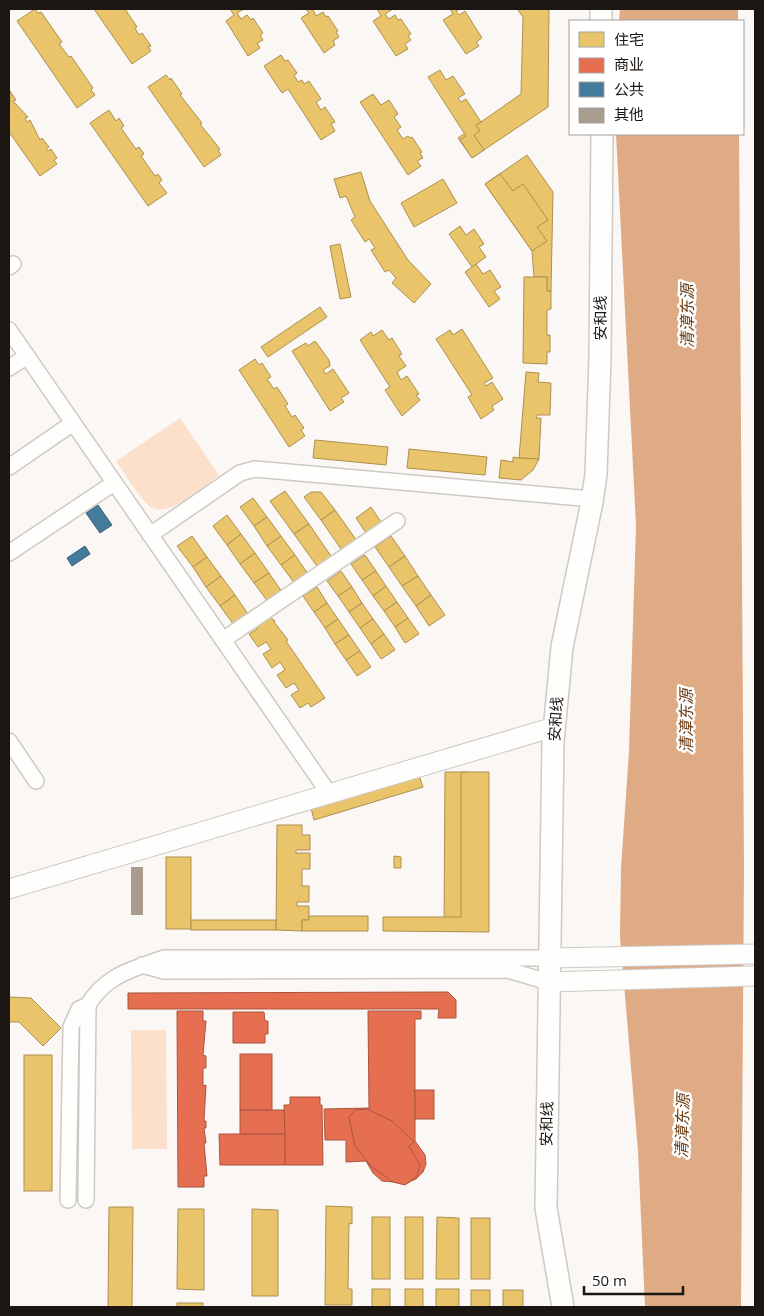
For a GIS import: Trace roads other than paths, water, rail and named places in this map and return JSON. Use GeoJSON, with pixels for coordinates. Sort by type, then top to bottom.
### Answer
{"type":"FeatureCollection","features":[{"type":"Feature","properties":{"kind":"main road","name":"安和线"},"geometry":{"type":"LineString","coordinates":[[563,1307],[546,1208],[548,982],[554,727],[562,647],[592,499],[598,421],[602,135]]}},
{"type":"Feature","properties":{"kind":"street"},"geometry":{"type":"LineString","coordinates":[[9,330],[330,794]]}},
{"type":"Feature","properties":{"kind":"street"},"geometry":{"type":"LineString","coordinates":[[9,368],[27,356]]}},
{"type":"Feature","properties":{"kind":"street"},"geometry":{"type":"LineString","coordinates":[[9,466],[73,423]]}},
{"type":"Feature","properties":{"kind":"street"},"geometry":{"type":"LineString","coordinates":[[150,535],[240,473],[255,469],[592,499]]}},
{"type":"Feature","properties":{"kind":"street"},"geometry":{"type":"LineString","coordinates":[[9,553],[114,483]]}},
{"type":"Feature","properties":{"kind":"street"},"geometry":{"type":"LineString","coordinates":[[223,640],[397,521]]}},
{"type":"Feature","properties":{"kind":"street"},"geometry":{"type":"LineString","coordinates":[[10,885],[330,794],[554,727]]}},
{"type":"Feature","properties":{"kind":"street"},"geometry":{"type":"LineString","coordinates":[[9,741],[36,782]]}},
{"type":"Feature","properties":{"kind":"street"},"geometry":{"type":"LineString","coordinates":[[86,1200],[88,1005],[96,992],[109,980],[124,971],[164,958],[549,958],[752,954]]}},
{"type":"Feature","properties":{"kind":"street"},"geometry":{"type":"LineString","coordinates":[[142,966],[164,971],[508,970],[548,982],[753,977]]}},
{"type":"Feature","properties":{"kind":"street"},"geometry":{"type":"LineString","coordinates":[[68,1200],[71,1027],[79,1009],[88,1005]]}},
{"type":"Feature","properties":{"kind":"water"},"geometry":{"type":"Polygon","coordinates":[[[620,9],[738,9],[738,20],[619,20],[620,9]]]}},
{"type":"Feature","properties":{"kind":"water","name":"清漳东源"},"geometry":{"type":"Polygon","coordinates":[[[616,135],[739,135],[744,867],[741,1307],[645,1307],[638,1151],[620,936],[621,869],[629,751],[636,526],[616,135]]]}}]}
